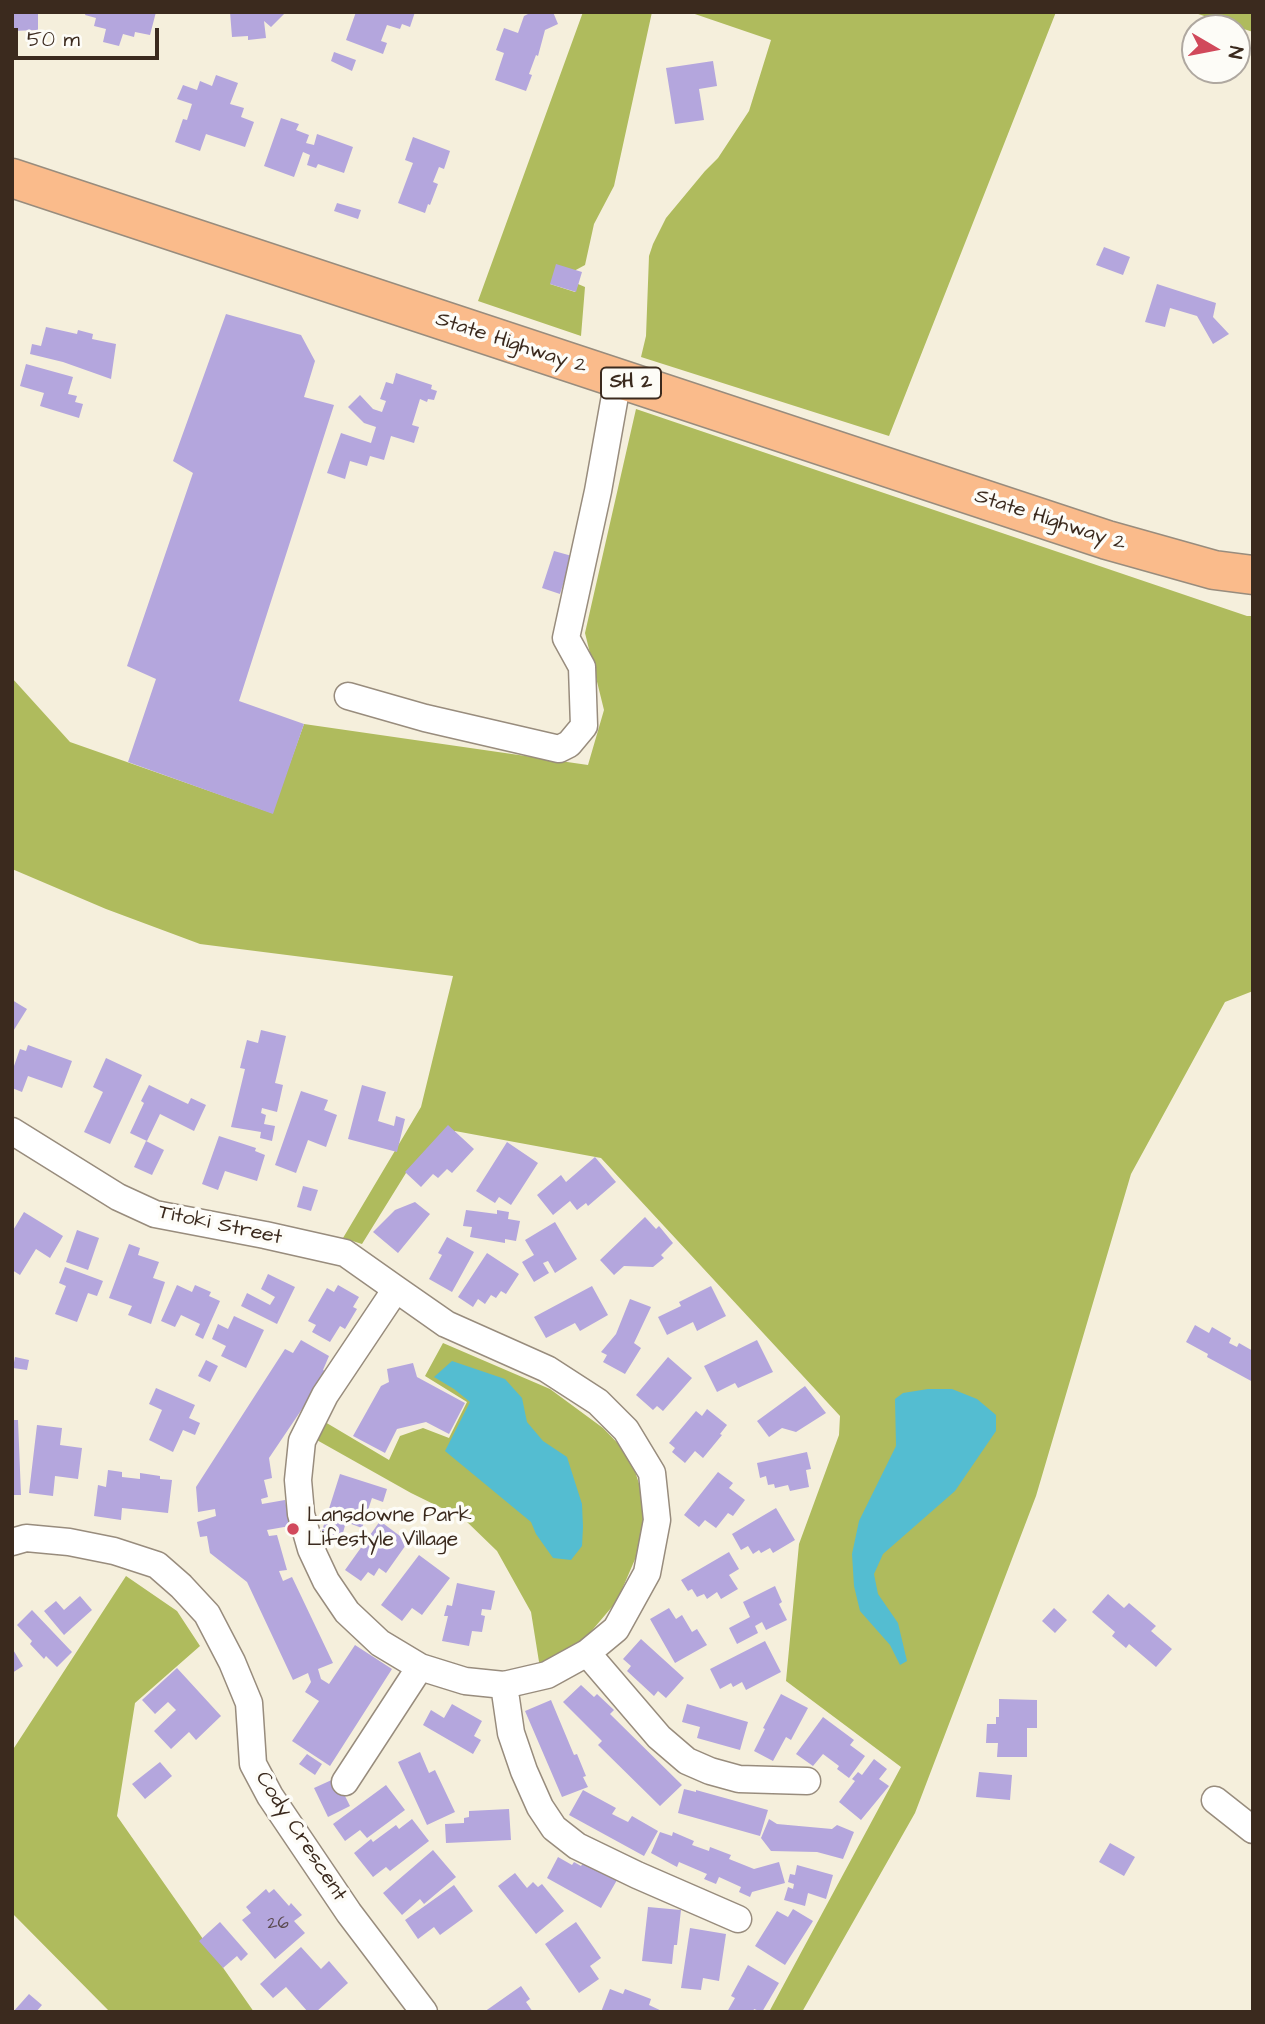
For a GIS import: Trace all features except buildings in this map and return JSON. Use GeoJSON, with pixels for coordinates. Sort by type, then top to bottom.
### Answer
{"type":"FeatureCollection","features":[{"type":"Feature","properties":{"kind":"highway","name":"State Highway 2"},"geometry":{"type":"LineString","coordinates":[[12,178],[1107,540],[1214,570],[1253,575]]}},
{"type":"Feature","properties":{"kind":"street"},"geometry":{"type":"LineString","coordinates":[[348,696],[425,718],[559,749],[569,744],[584,726],[584,714],[582,667],[566,638],[598,491],[618,379]]}},
{"type":"Feature","properties":{"kind":"street","name":"Titoki Street"},"geometry":{"type":"LineString","coordinates":[[12,1131],[118,1197],[155,1214],[324,1247],[345,1254],[396,1289],[446,1324],[547,1369],[598,1402],[626,1430],[652,1473],[657,1520],[647,1573],[616,1629],[587,1653],[547,1675],[504,1685],[465,1681],[420,1667],[380,1643],[347,1612],[326,1581],[312,1549],[301,1514],[298,1480],[302,1441],[325,1395],[396,1289]]}},
{"type":"Feature","properties":{"kind":"street","name":"Cody Crescent"},"geometry":{"type":"LineString","coordinates":[[12,1542],[26,1538],[69,1542],[114,1551],[157,1565],[207,1614],[232,1662],[249,1703],[253,1764],[270,1797],[349,1913],[424,2012]]}},
{"type":"Feature","properties":{"kind":"street"},"geometry":{"type":"LineString","coordinates":[[587,1653],[659,1737],[687,1761],[739,1779],[807,1781]]}},
{"type":"Feature","properties":{"kind":"street"},"geometry":{"type":"LineString","coordinates":[[345,1782],[420,1667]]}},
{"type":"Feature","properties":{"kind":"street"},"geometry":{"type":"LineString","coordinates":[[504,1685],[512,1733],[524,1772],[540,1807],[554,1828],[589,1852],[738,1919]]}},
{"type":"Feature","properties":{"kind":"street"},"geometry":{"type":"LineString","coordinates":[[1215,1800],[1253,1830]]}},
{"type":"Feature","properties":{"kind":"green space"},"geometry":{"type":"Polygon","coordinates":[[[583,12],[652,12],[614,186],[594,224],[585,265],[550,284],[575,292],[578,284],[585,287],[581,336],[478,301],[583,12]]]}},
{"type":"Feature","properties":{"kind":"green space"},"geometry":{"type":"Polygon","coordinates":[[[689,12],[1056,12],[889,436],[641,357],[646,336],[649,256],[653,244],[666,218],[718,158],[749,111],[771,40],[689,12]]]}},
{"type":"Feature","properties":{"kind":"green space"},"geometry":{"type":"Polygon","coordinates":[[[1192,12],[1253,12],[1253,32],[1251,14],[1192,12]]]}},
{"type":"Feature","properties":{"kind":"green space"},"geometry":{"type":"Polygon","coordinates":[[[636,409],[1253,616],[1253,991],[1225,1002],[1131,1174],[1036,1496],[915,1813],[802,2012],[769,2012],[901,1767],[786,1681],[799,1544],[839,1435],[840,1416],[601,1158],[455,1131],[406,1173],[362,1244],[343,1238],[421,1107],[453,976],[200,944],[106,909],[12,869],[12,678],[70,742],[272,813],[304,724],[588,765],[604,710],[585,633],[636,409]]]}},
{"type":"Feature","properties":{"kind":"green space"},"geometry":{"type":"Polygon","coordinates":[[[443,1343],[550,1389],[603,1428],[630,1456],[646,1505],[639,1550],[617,1601],[583,1641],[540,1668],[531,1612],[497,1551],[464,1519],[411,1493],[315,1439],[325,1422],[389,1460],[400,1436],[423,1428],[449,1438],[467,1402],[425,1376],[443,1343]]]}},
{"type":"Feature","properties":{"kind":"green space"},"geometry":{"type":"Polygon","coordinates":[[[126,1576],[177,1611],[200,1646],[135,1703],[117,1816],[254,2012],[110,2012],[12,1913],[12,1751],[126,1576]]]}},
{"type":"Feature","properties":{"kind":"water"},"geometry":{"type":"Polygon","coordinates":[[[452,1361],[505,1379],[522,1398],[527,1422],[543,1441],[567,1457],[582,1504],[583,1527],[582,1546],[571,1560],[553,1558],[531,1522],[445,1451],[470,1402],[434,1377],[452,1361]]]}},
{"type":"Feature","properties":{"kind":"water"},"geometry":{"type":"Polygon","coordinates":[[[952,1389],[977,1399],[996,1415],[996,1431],[955,1491],[883,1554],[874,1574],[878,1594],[898,1623],[907,1661],[900,1665],[890,1645],[860,1611],[854,1586],[852,1554],[859,1521],[896,1446],[895,1399],[903,1393],[952,1389]]]}},
{"type":"Feature","properties":{"kind":"place","name":"Lansdowne Park Lifestyle Village"},"geometry":{"type":"Point","coordinates":[293,1529]}}]}
